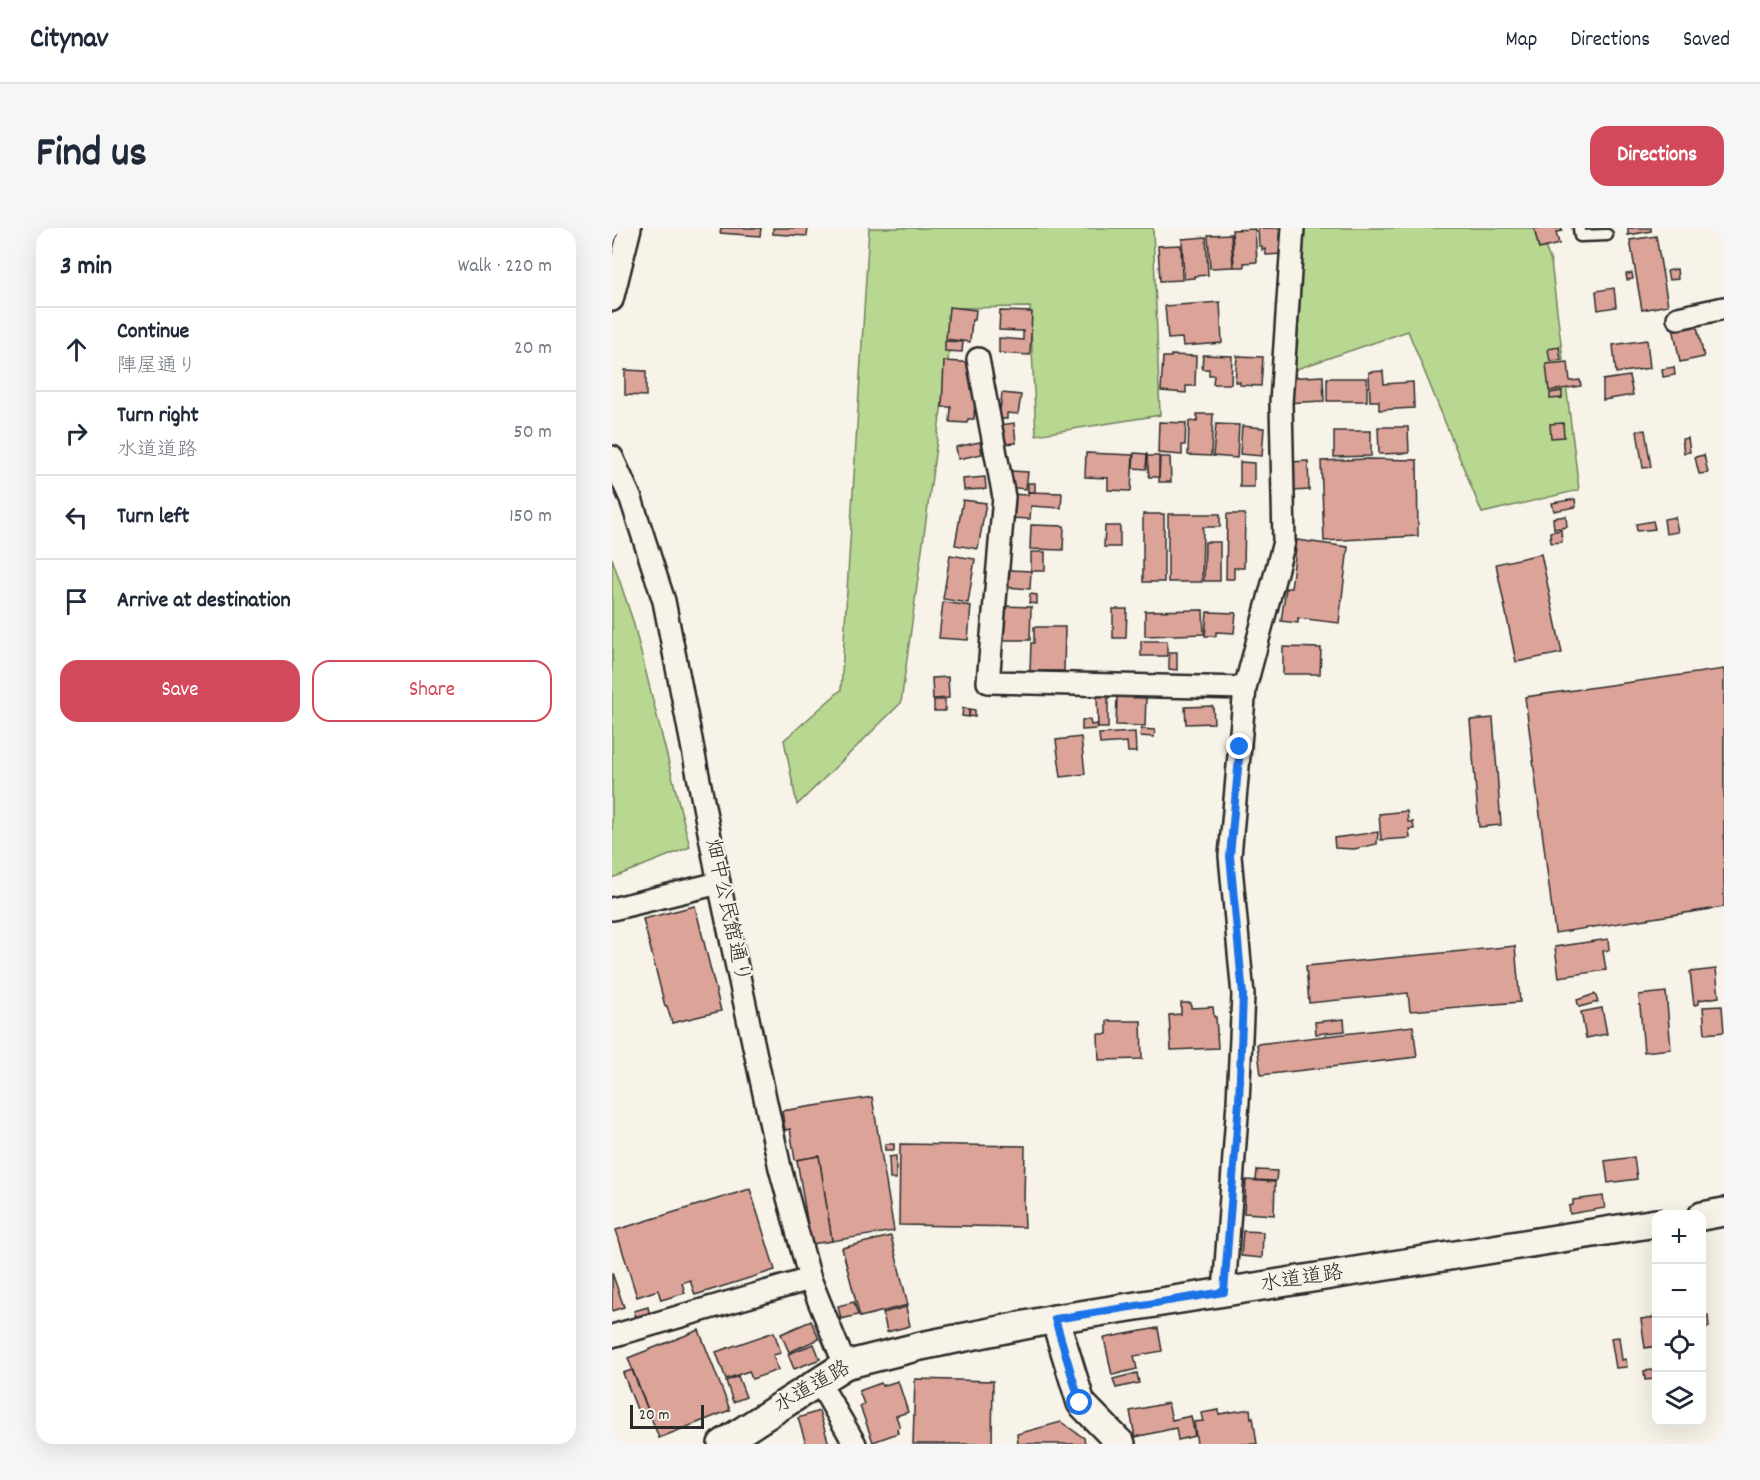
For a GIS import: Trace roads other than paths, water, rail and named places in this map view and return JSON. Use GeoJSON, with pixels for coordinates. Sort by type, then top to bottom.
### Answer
{"type":"FeatureCollection","features":[{"type":"Feature","properties":{"kind":"street"},"geometry":{"type":"LineString","coordinates":[[612,300],[630,228]]}},
{"type":"Feature","properties":{"kind":"street"},"geometry":{"type":"LineString","coordinates":[[1224,1292],[1239,1102],[1243,995],[1230,856],[1245,688],[1284,542],[1281,404],[1293,228]]}},
{"type":"Feature","properties":{"kind":"street"},"geometry":{"type":"LineString","coordinates":[[1678,318],[1724,308]]}},
{"type":"Feature","properties":{"kind":"street"},"geometry":{"type":"LineString","coordinates":[[978,359],[1004,497],[988,682],[1245,688]]}},
{"type":"Feature","properties":{"kind":"street","name":"畑中公民館通り"},"geometry":{"type":"LineString","coordinates":[[612,457],[631,500],[664,601],[719,883],[780,1168],[810,1279],[845,1365]]}},
{"type":"Feature","properties":{"kind":"street"},"geometry":{"type":"LineString","coordinates":[[612,909],[719,883]]}},
{"type":"Feature","properties":{"kind":"street"},"geometry":{"type":"LineString","coordinates":[[1706,1215],[1724,1212]]}},
{"type":"Feature","properties":{"kind":"street","name":"水道道路"},"geometry":{"type":"LineString","coordinates":[[722,1444],[845,1365],[921,1346],[1055,1319],[1652,1224]]}},
{"type":"Feature","properties":{"kind":"street"},"geometry":{"type":"LineString","coordinates":[[612,1336],[810,1279]]}},
{"type":"Feature","properties":{"kind":"street"},"geometry":{"type":"LineString","coordinates":[[1055,1319],[1080,1403],[1121,1444]]}},
{"type":"Feature","properties":{"kind":"street"},"geometry":{"type":"LineString","coordinates":[[819,1382],[855,1444]]}},
{"type":"Feature","properties":{"kind":"lane"},"geometry":{"type":"LineString","coordinates":[[1579,228],[1580,236],[1607,236]]}}]}
